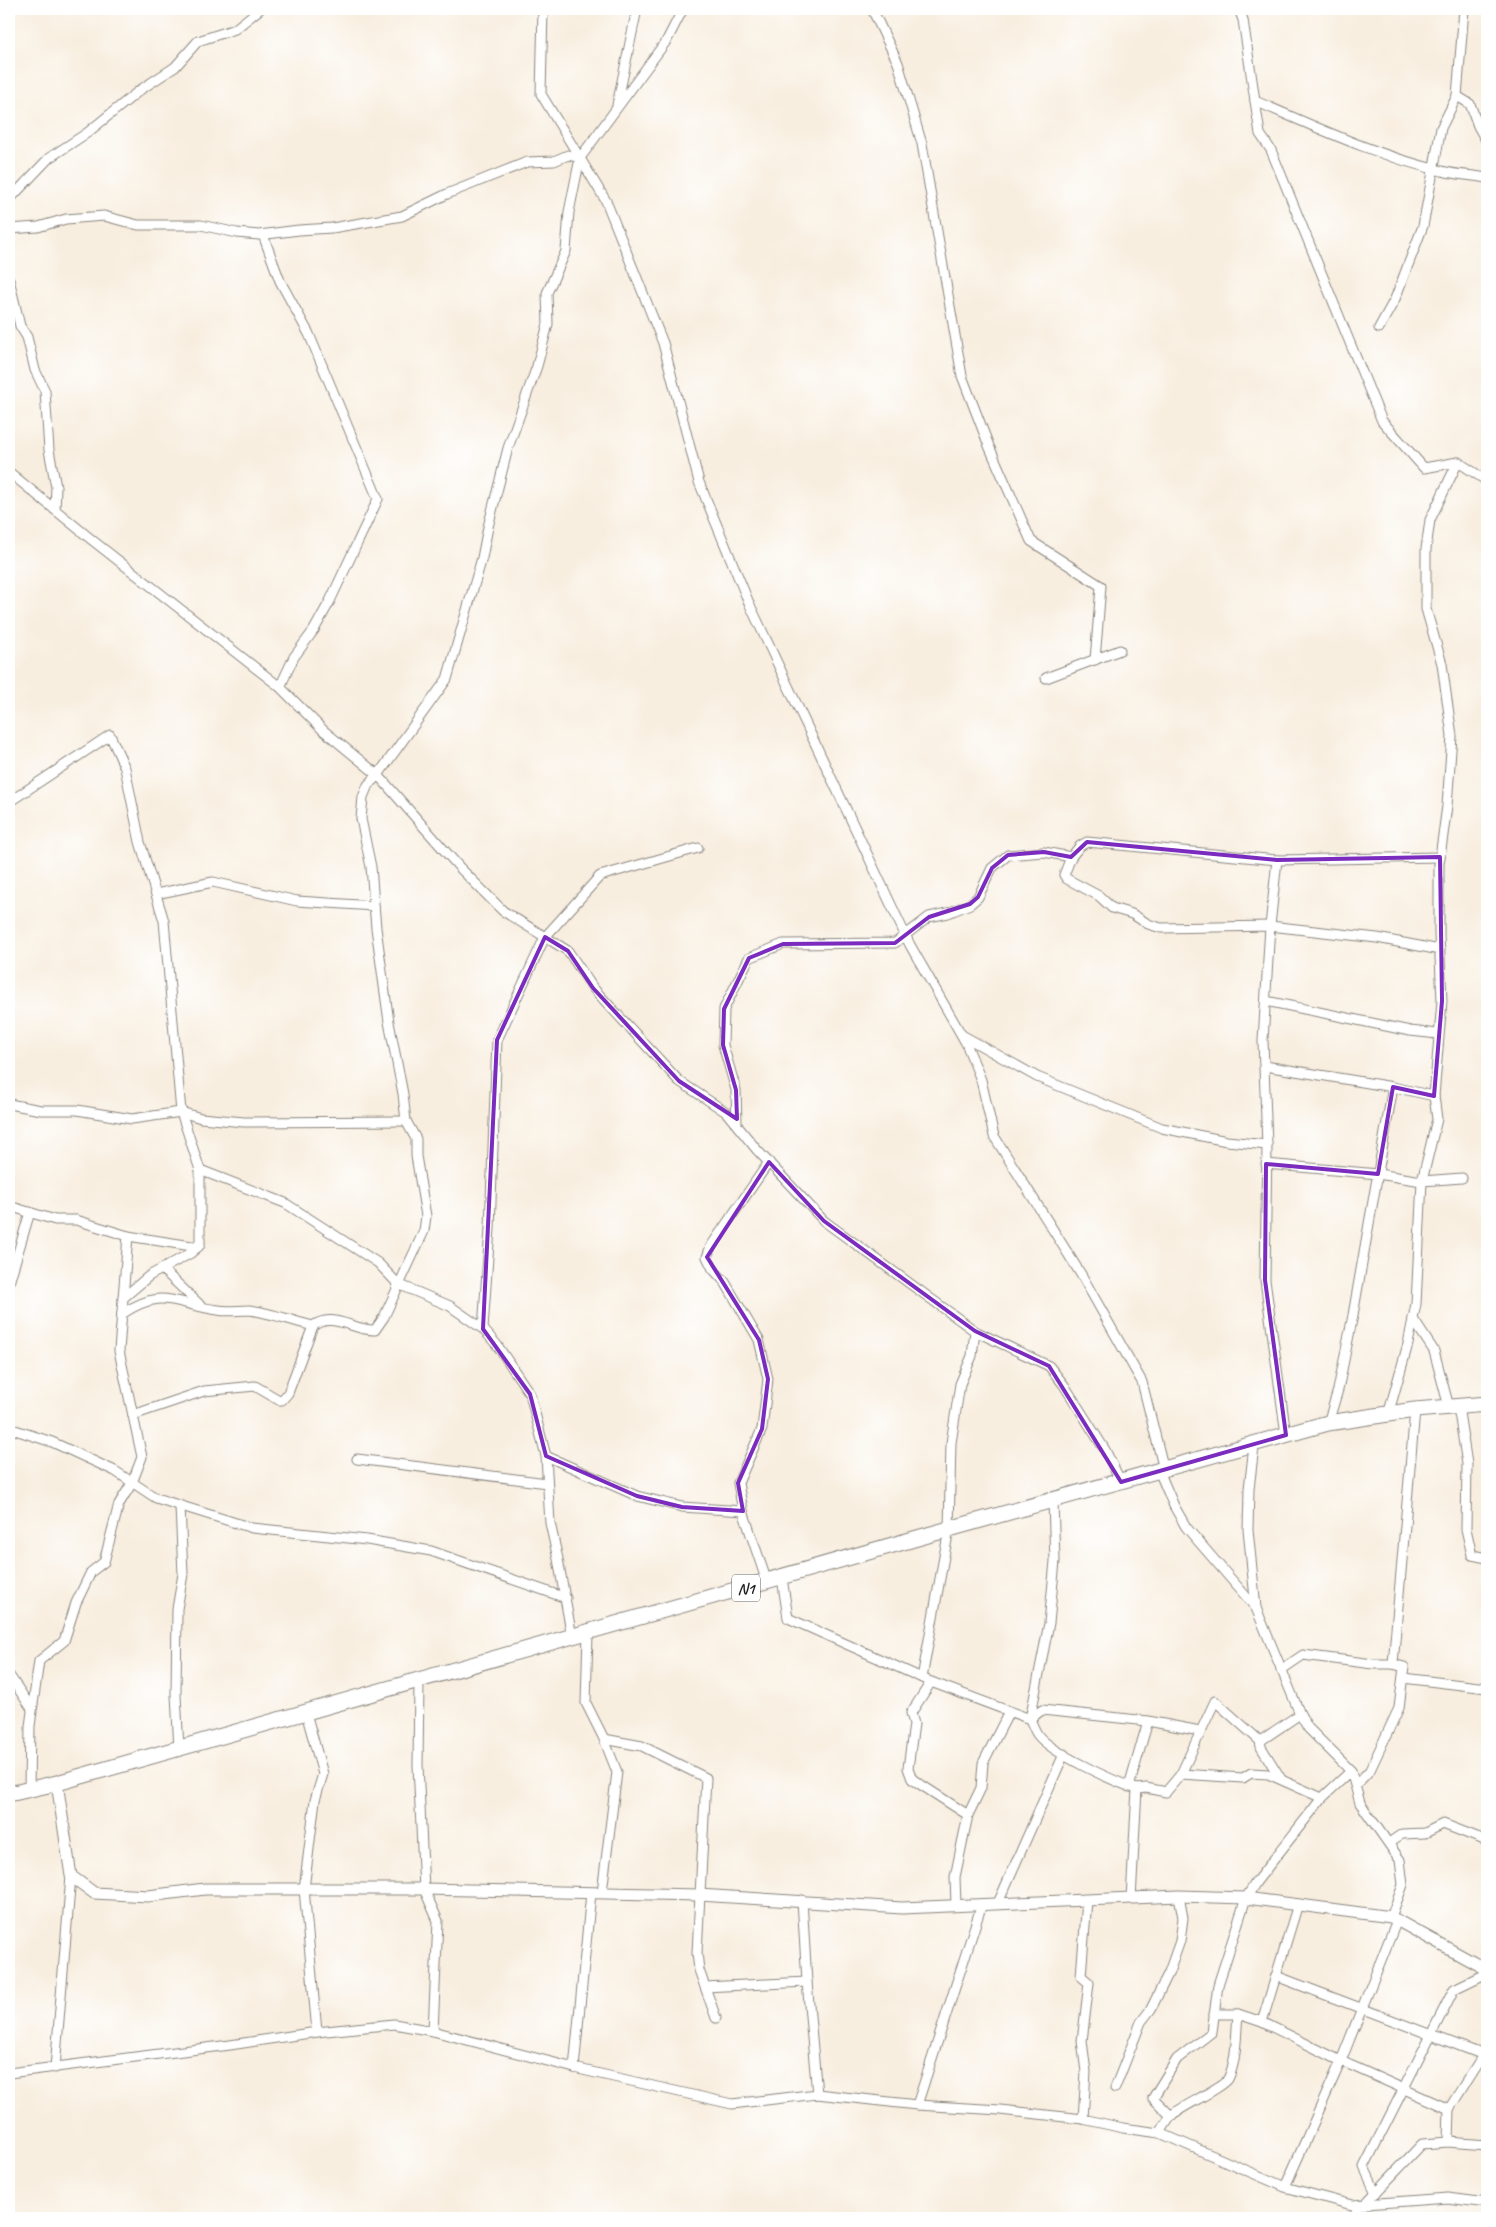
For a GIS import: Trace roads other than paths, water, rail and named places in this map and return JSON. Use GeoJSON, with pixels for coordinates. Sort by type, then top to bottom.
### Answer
{"type":"FeatureCollection","features":[{"type":"Feature","properties":{"kind":"main road","name":"N1"},"geometry":{"type":"LineString","coordinates":[[9,1794],[57,1783],[419,1682],[949,1529],[1054,1502],[1254,1446],[1328,1423],[1415,1410],[1487,1404]]}},
{"type":"Feature","properties":{"kind":"street"},"geometry":{"type":"LineString","coordinates":[[9,200],[49,158],[87,133],[140,90],[175,67],[198,41],[235,29],[260,9]]}},
{"type":"Feature","properties":{"kind":"street"},"geometry":{"type":"LineString","coordinates":[[543,9],[541,94],[606,201],[663,343],[699,482],[746,595],[853,827],[906,936],[962,1035],[981,1080],[994,1136],[1082,1276],[1142,1382],[1162,1471],[1174,1506],[1186,1527],[1256,1608]]}},
{"type":"Feature","properties":{"kind":"street"},"geometry":{"type":"LineString","coordinates":[[616,108],[637,9]]}},
{"type":"Feature","properties":{"kind":"street"},"geometry":{"type":"LineString","coordinates":[[132,1415],[204,1391],[255,1386],[278,1400],[282,1400],[288,1393],[313,1326],[319,1321],[331,1319],[362,1329],[375,1330],[384,1316],[426,1225],[416,1156],[416,1139],[406,1121],[403,1094],[389,1022],[361,806],[368,785],[378,775],[447,678],[482,558],[508,448],[534,374],[548,324],[547,293],[566,251],[569,212],[580,158],[667,40],[683,9]]}},
{"type":"Feature","properties":{"kind":"street"},"geometry":{"type":"LineString","coordinates":[[872,9],[898,63],[922,144],[962,376],[989,446],[1032,541],[1100,586],[1095,660]]}},
{"type":"Feature","properties":{"kind":"street"},"geometry":{"type":"LineString","coordinates":[[1239,9],[1260,134],[1271,150],[1382,420],[1424,468],[1458,462],[1487,481]]}},
{"type":"Feature","properties":{"kind":"street"},"geometry":{"type":"LineString","coordinates":[[1379,328],[1395,299],[1423,226],[1441,128],[1456,96],[1464,9]]}},
{"type":"Feature","properties":{"kind":"street"},"geometry":{"type":"LineString","coordinates":[[1456,96],[1470,104],[1478,126],[1487,142]]}},
{"type":"Feature","properties":{"kind":"street"},"geometry":{"type":"LineString","coordinates":[[1255,101],[1344,139],[1433,169],[1487,178]]}},
{"type":"Feature","properties":{"kind":"street"},"geometry":{"type":"LineString","coordinates":[[9,229],[38,227],[66,219],[104,216],[138,225],[201,225],[237,233],[263,235],[332,228],[402,216],[447,194],[527,162],[554,161],[568,156],[580,158]]}},
{"type":"Feature","properties":{"kind":"street"},"geometry":{"type":"LineString","coordinates":[[263,235],[280,281],[309,334],[378,499],[330,601],[314,630],[294,657],[280,687]]}},
{"type":"Feature","properties":{"kind":"street"},"geometry":{"type":"LineString","coordinates":[[9,279],[20,326],[26,338],[35,370],[45,391],[49,423],[49,450],[56,486],[55,510]]}},
{"type":"Feature","properties":{"kind":"street"},"geometry":{"type":"LineString","coordinates":[[1388,1415],[1416,1304],[1422,1181],[1437,1119],[1434,1096],[1442,1001],[1440,857],[1447,806],[1452,736],[1442,664],[1426,610],[1426,549],[1430,520],[1458,462]]}},
{"type":"Feature","properties":{"kind":"street"},"geometry":{"type":"LineString","coordinates":[[9,472],[280,687],[323,730],[378,775],[460,868],[503,911],[568,951],[593,988],[679,1081],[726,1112],[768,1162],[824,1220],[975,1331],[1049,1366],[1064,1385],[1104,1450],[1121,1482]]}},
{"type":"Feature","properties":{"kind":"street"},"geometry":{"type":"LineString","coordinates":[[1046,678],[1120,650]]}},
{"type":"Feature","properties":{"kind":"street"},"geometry":{"type":"LineString","coordinates":[[9,802],[110,735],[125,768],[140,842],[164,921],[181,1112],[200,1170],[200,1245],[149,1276],[123,1298]]}},
{"type":"Feature","properties":{"kind":"street"},"geometry":{"type":"LineString","coordinates":[[1440,857],[1277,860],[1087,842],[1080,846],[1071,857],[1064,875],[1067,879],[1100,896],[1112,908],[1132,914],[1148,924],[1161,928],[1270,926],[1377,938],[1440,950]]}},
{"type":"Feature","properties":{"kind":"street"},"geometry":{"type":"LineString","coordinates":[[483,1329],[490,1228],[497,1040],[545,938],[600,876],[698,848]]}},
{"type":"Feature","properties":{"kind":"street"},"geometry":{"type":"LineString","coordinates":[[737,1125],[736,1090],[723,1045],[724,1009],[749,958],[783,944],[895,943],[929,917],[948,913],[970,904],[978,898],[992,868],[1008,855],[1044,852],[1071,857]]}},
{"type":"Feature","properties":{"kind":"street"},"geometry":{"type":"LineString","coordinates":[[1277,860],[1270,926],[1263,1041],[1267,1145],[1265,1280],[1286,1435]]}},
{"type":"Feature","properties":{"kind":"street"},"geometry":{"type":"LineString","coordinates":[[156,894],[212,882],[297,901],[374,906]]}},
{"type":"Feature","properties":{"kind":"street"},"geometry":{"type":"LineString","coordinates":[[1266,1001],[1410,1031],[1438,1034]]}},
{"type":"Feature","properties":{"kind":"street"},"geometry":{"type":"LineString","coordinates":[[962,1035],[1037,1077],[1162,1128],[1227,1141],[1267,1145]]}},
{"type":"Feature","properties":{"kind":"street"},"geometry":{"type":"LineString","coordinates":[[1264,1066],[1393,1087],[1434,1096]]}},
{"type":"Feature","properties":{"kind":"street"},"geometry":{"type":"LineString","coordinates":[[1328,1423],[1338,1390],[1393,1087]]}},
{"type":"Feature","properties":{"kind":"street"},"geometry":{"type":"LineString","coordinates":[[9,1104],[41,1110],[77,1110],[132,1119],[181,1112],[201,1118],[244,1122],[406,1121]]}},
{"type":"Feature","properties":{"kind":"street"},"geometry":{"type":"LineString","coordinates":[[768,1162],[711,1246],[706,1257],[713,1269],[725,1282],[759,1340],[768,1379],[762,1430],[738,1483],[743,1511],[775,1580],[788,1618],[931,1682],[1030,1719]]}},
{"type":"Feature","properties":{"kind":"street"},"geometry":{"type":"LineString","coordinates":[[1266,1164],[1378,1174],[1422,1181],[1462,1178]]}},
{"type":"Feature","properties":{"kind":"street"},"geometry":{"type":"LineString","coordinates":[[200,1170],[285,1203],[378,1263],[398,1284],[450,1306],[483,1329],[497,1345],[530,1394],[546,1456],[550,1523],[572,1637]]}},
{"type":"Feature","properties":{"kind":"street"},"geometry":{"type":"LineString","coordinates":[[9,1206],[55,1220],[76,1220],[128,1236],[198,1247]]}},
{"type":"Feature","properties":{"kind":"street"},"geometry":{"type":"LineString","coordinates":[[9,1283],[11,1266],[30,1212]]}},
{"type":"Feature","properties":{"kind":"street"},"geometry":{"type":"LineString","coordinates":[[29,1790],[30,1726],[39,1661],[64,1641],[76,1602],[83,1587],[91,1572],[104,1562],[119,1504],[132,1482],[142,1457],[119,1351],[128,1236]]}},
{"type":"Feature","properties":{"kind":"street"},"geometry":{"type":"LineString","coordinates":[[162,1269],[202,1306]]}},
{"type":"Feature","properties":{"kind":"street"},"geometry":{"type":"LineString","coordinates":[[122,1314],[141,1304],[165,1298],[181,1300],[218,1310],[250,1310],[313,1326]]}},
{"type":"Feature","properties":{"kind":"street"},"geometry":{"type":"LineString","coordinates":[[1413,1319],[1434,1352],[1453,1406],[1467,1464],[1466,1529],[1472,1555],[1487,1558]]}},
{"type":"Feature","properties":{"kind":"street"},"geometry":{"type":"LineString","coordinates":[[922,1678],[949,1529],[951,1443],[960,1384],[972,1356],[975,1331]]}},
{"type":"Feature","properties":{"kind":"street"},"geometry":{"type":"LineString","coordinates":[[1393,1664],[1415,1410]]}},
{"type":"Feature","properties":{"kind":"street"},"geometry":{"type":"LineString","coordinates":[[9,1428],[52,1442],[115,1471],[156,1498],[252,1528],[367,1540],[431,1552],[566,1598]]}},
{"type":"Feature","properties":{"kind":"street"},"geometry":{"type":"LineString","coordinates":[[1254,1446],[1249,1489],[1248,1530],[1256,1608],[1300,1714],[1308,1728],[1351,1771],[1360,1803],[1400,1860],[1403,1885],[1394,1918],[1341,2062],[1286,2187]]}},
{"type":"Feature","properties":{"kind":"street"},"geometry":{"type":"LineString","coordinates":[[546,1456],[637,1496],[682,1507],[743,1511]]}},
{"type":"Feature","properties":{"kind":"street"},"geometry":{"type":"LineString","coordinates":[[357,1459],[547,1483]]}},
{"type":"Feature","properties":{"kind":"street"},"geometry":{"type":"LineString","coordinates":[[1054,1502],[1055,1561],[1048,1623],[1030,1719],[1038,1735],[1064,1754],[1098,1773],[1133,1788],[1146,1788],[1166,1792],[1181,1774],[1215,1701],[1260,1741],[1261,1747],[1280,1778]]}},
{"type":"Feature","properties":{"kind":"street"},"geometry":{"type":"LineString","coordinates":[[179,1749],[176,1695],[177,1609],[183,1574],[180,1506]]}},
{"type":"Feature","properties":{"kind":"street"},"geometry":{"type":"LineString","coordinates":[[574,2068],[596,1893],[617,1772],[604,1739],[586,1703],[588,1633]]}},
{"type":"Feature","properties":{"kind":"street"},"geometry":{"type":"LineString","coordinates":[[1281,1670],[1303,1654],[1373,1664],[1393,1664],[1404,1667],[1399,1708],[1370,1770],[1356,1786]]}},
{"type":"Feature","properties":{"kind":"street"},"geometry":{"type":"LineString","coordinates":[[9,1675],[32,1709]]}},
{"type":"Feature","properties":{"kind":"street"},"geometry":{"type":"LineString","coordinates":[[1403,1678],[1487,1688]]}},
{"type":"Feature","properties":{"kind":"street"},"geometry":{"type":"LineString","coordinates":[[419,1682],[418,1765],[424,1889],[438,1921],[433,2031]]}},
{"type":"Feature","properties":{"kind":"street"},"geometry":{"type":"LineString","coordinates":[[931,1682],[911,1713],[914,1724],[908,1768],[912,1779],[968,1815]]}},
{"type":"Feature","properties":{"kind":"street"},"geometry":{"type":"LineString","coordinates":[[1030,1719],[1042,1710],[1148,1721],[1200,1731]]}},
{"type":"Feature","properties":{"kind":"street"},"geometry":{"type":"LineString","coordinates":[[956,1905],[955,1877],[968,1815],[981,1788],[983,1763],[1009,1712]]}},
{"type":"Feature","properties":{"kind":"street"},"geometry":{"type":"LineString","coordinates":[[306,1713],[322,1774],[315,1800],[304,1889],[317,2032]]}},
{"type":"Feature","properties":{"kind":"street"},"geometry":{"type":"LineString","coordinates":[[1260,1741],[1300,1714]]}},
{"type":"Feature","properties":{"kind":"street"},"geometry":{"type":"LineString","coordinates":[[1131,1899],[1133,1788],[1148,1721]]}},
{"type":"Feature","properties":{"kind":"street"},"geometry":{"type":"LineString","coordinates":[[604,1739],[642,1746],[706,1778],[697,1953],[699,1970],[716,2018]]}},
{"type":"Feature","properties":{"kind":"street"},"geometry":{"type":"LineString","coordinates":[[998,1902],[1064,1754]]}},
{"type":"Feature","properties":{"kind":"street"},"geometry":{"type":"LineString","coordinates":[[1171,2116],[1153,2098],[1177,2059],[1212,2032],[1218,1986],[1246,1898],[1256,1882],[1322,1798],[1351,1771]]}},
{"type":"Feature","properties":{"kind":"street"},"geometry":{"type":"LineString","coordinates":[[1181,1774],[1243,1778],[1251,1773],[1268,1774],[1322,1798]]}},
{"type":"Feature","properties":{"kind":"street"},"geometry":{"type":"LineString","coordinates":[[55,2068],[71,1876],[57,1783]]}},
{"type":"Feature","properties":{"kind":"street"},"geometry":{"type":"LineString","coordinates":[[1388,1843],[1402,1834],[1425,1833],[1443,1824],[1487,1841]]}},
{"type":"Feature","properties":{"kind":"street"},"geometry":{"type":"LineString","coordinates":[[71,1876],[94,1893],[139,1896],[205,1889],[424,1889],[699,1895],[802,1900],[902,1908],[998,1902],[1179,1896],[1246,1898],[1394,1918],[1487,1972]]}},
{"type":"Feature","properties":{"kind":"street"},"geometry":{"type":"LineString","coordinates":[[1115,2088],[1141,2022],[1151,2009],[1166,1979],[1180,1941],[1183,1918],[1179,1896]]}},
{"type":"Feature","properties":{"kind":"street"},"geometry":{"type":"LineString","coordinates":[[802,1900],[816,2094]]}},
{"type":"Feature","properties":{"kind":"street"},"geometry":{"type":"LineString","coordinates":[[1084,2118],[1086,2072],[1082,2041],[1088,1983],[1081,1976],[1087,1900]]}},
{"type":"Feature","properties":{"kind":"street"},"geometry":{"type":"LineString","coordinates":[[917,2105],[982,1904]]}},
{"type":"Feature","properties":{"kind":"street"},"geometry":{"type":"LineString","coordinates":[[1262,2022],[1298,1904]]}},
{"type":"Feature","properties":{"kind":"street"},"geometry":{"type":"LineString","coordinates":[[1376,2193],[1364,2167],[1454,1989],[1487,1972]]}},
{"type":"Feature","properties":{"kind":"street"},"geometry":{"type":"LineString","coordinates":[[1276,1976],[1485,2052],[1449,2109],[1448,2142]]}},
{"type":"Feature","properties":{"kind":"street"},"geometry":{"type":"LineString","coordinates":[[705,1986],[807,1982]]}},
{"type":"Feature","properties":{"kind":"street"},"geometry":{"type":"LineString","coordinates":[[1214,2014],[1238,2014],[1262,2022],[1341,2062],[1449,2109]]}},
{"type":"Feature","properties":{"kind":"street"},"geometry":{"type":"LineString","coordinates":[[1160,2133],[1171,2116],[1209,2091],[1221,2087],[1227,2080],[1232,2069],[1238,2014]]}},
{"type":"Feature","properties":{"kind":"street"},"geometry":{"type":"LineString","coordinates":[[9,2073],[317,2032],[394,2024],[433,2031],[574,2068],[732,2104],[816,2094],[917,2105],[1084,2118],[1123,2128],[1160,2133],[1286,2187],[1361,2205],[1448,2198],[1487,2203]]}},
{"type":"Feature","properties":{"kind":"street"},"geometry":{"type":"LineString","coordinates":[[1354,2218],[1361,2205],[1376,2193],[1422,2144],[1448,2142],[1487,2145]]}}]}
